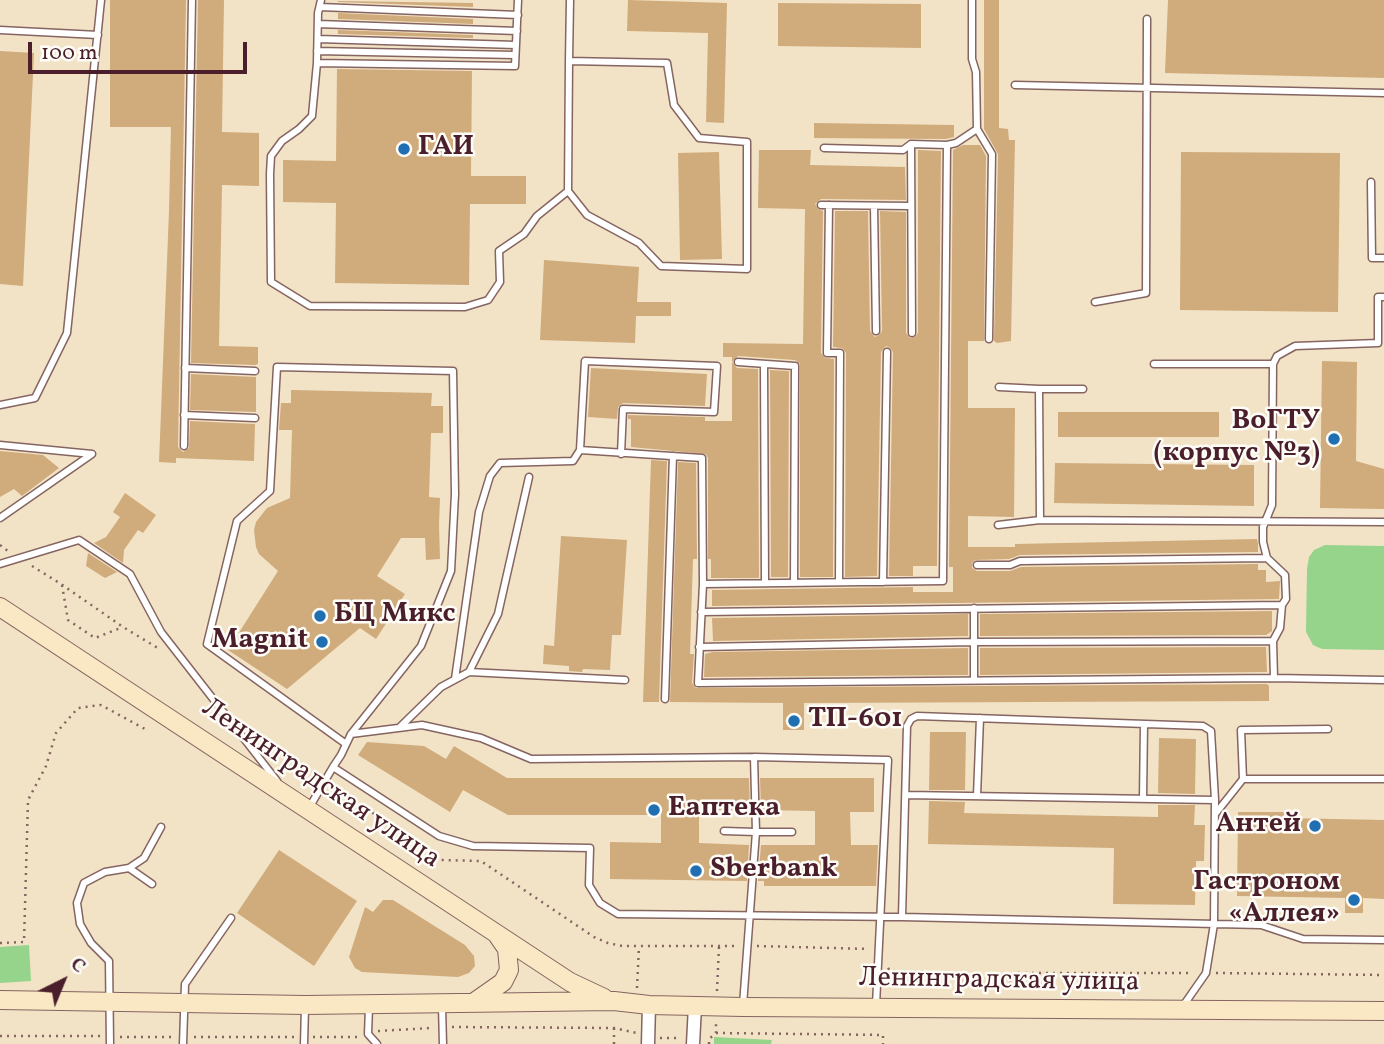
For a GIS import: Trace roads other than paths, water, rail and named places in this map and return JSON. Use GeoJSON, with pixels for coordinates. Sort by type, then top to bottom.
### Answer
{"type":"FeatureCollection","features":[{"type":"Feature","properties":{"kind":"main road","name":"Ленинградская улица"},"geometry":{"type":"LineString","coordinates":[[0,607],[570,982],[614,1001]]}},
{"type":"Feature","properties":{"kind":"main road"},"geometry":{"type":"LineString","coordinates":[[473,1003],[503,982],[509,970],[507,949],[496,933]]}},
{"type":"Feature","properties":{"kind":"main road","name":"Ленинградская улица"},"geometry":{"type":"LineString","coordinates":[[0,1000],[305,1005],[614,1001],[649,1005],[743,1007],[1384,1011]]}},
{"type":"Feature","properties":{"kind":"street"},"geometry":{"type":"LineString","coordinates":[[649,1005],[649,1041]]}},
{"type":"Feature","properties":{"kind":"street"},"geometry":{"type":"LineString","coordinates":[[693,1041],[695,1006]]}},
{"type":"Feature","properties":{"kind":"lane"},"geometry":{"type":"LineString","coordinates":[[0,405],[35,398],[67,333],[101,0]]}},
{"type":"Feature","properties":{"kind":"lane"},"geometry":{"type":"LineString","coordinates":[[184,446],[192,0]]}},
{"type":"Feature","properties":{"kind":"lane"},"geometry":{"type":"LineString","coordinates":[[317,63],[515,66],[518,0]]}},
{"type":"Feature","properties":{"kind":"lane"},"geometry":{"type":"LineString","coordinates":[[569,61],[667,63],[674,104],[699,138],[747,142],[747,270],[661,266],[639,243],[587,215],[568,191],[569,61],[570,0]]}},
{"type":"Feature","properties":{"kind":"lane"},"geometry":{"type":"LineString","coordinates":[[972,0],[972,59],[976,72],[977,129],[992,154],[989,339]]}},
{"type":"Feature","properties":{"kind":"lane"},"geometry":{"type":"LineString","coordinates":[[518,15],[320,4],[312,116],[282,141],[271,156],[271,282],[310,306],[465,307],[488,300],[500,282],[499,251],[524,234],[537,216],[568,191]]}},
{"type":"Feature","properties":{"kind":"lane"},"geometry":{"type":"LineString","coordinates":[[1095,302],[1146,293],[1147,19]]}},
{"type":"Feature","properties":{"kind":"lane"},"geometry":{"type":"LineString","coordinates":[[318,24],[517,31]]}},
{"type":"Feature","properties":{"kind":"lane"},"geometry":{"type":"LineString","coordinates":[[0,30],[98,35]]}},
{"type":"Feature","properties":{"kind":"lane"},"geometry":{"type":"LineString","coordinates":[[318,38],[516,45]]}},
{"type":"Feature","properties":{"kind":"lane"},"geometry":{"type":"LineString","coordinates":[[317,51],[515,55]]}},
{"type":"Feature","properties":{"kind":"lane"},"geometry":{"type":"LineString","coordinates":[[1015,85],[1384,93]]}},
{"type":"Feature","properties":{"kind":"lane"},"geometry":{"type":"LineString","coordinates":[[824,148],[903,150],[911,144],[947,145],[956,143],[977,129]]}},
{"type":"Feature","properties":{"kind":"lane"},"geometry":{"type":"LineString","coordinates":[[911,144],[912,333]]}},
{"type":"Feature","properties":{"kind":"lane"},"geometry":{"type":"LineString","coordinates":[[703,584],[943,581],[947,145]]}},
{"type":"Feature","properties":{"kind":"lane"},"geometry":{"type":"LineString","coordinates":[[1371,182],[1372,258],[1384,258]]}},
{"type":"Feature","properties":{"kind":"lane"},"geometry":{"type":"LineString","coordinates":[[838,582],[840,353],[827,353],[825,205],[910,206]]}},
{"type":"Feature","properties":{"kind":"lane"},"geometry":{"type":"LineString","coordinates":[[874,206],[876,331]]}},
{"type":"Feature","properties":{"kind":"lane"},"geometry":{"type":"LineString","coordinates":[[1273,678],[1273,641],[1280,628],[1282,605],[1286,599],[1285,575],[1267,558],[1262,527],[1272,505],[1273,365],[1277,356],[1296,346],[1378,343],[1378,297],[1384,297]]}},
{"type":"Feature","properties":{"kind":"lane"},"geometry":{"type":"LineString","coordinates":[[883,582],[887,352]]}},
{"type":"Feature","properties":{"kind":"lane"},"geometry":{"type":"LineString","coordinates":[[455,679],[479,512],[490,476],[500,463],[573,461],[580,450],[585,361],[717,366],[714,412],[623,409],[621,453]]}},
{"type":"Feature","properties":{"kind":"lane"},"geometry":{"type":"LineString","coordinates":[[738,362],[764,366],[795,366],[794,583]]}},
{"type":"Feature","properties":{"kind":"lane"},"geometry":{"type":"LineString","coordinates":[[1154,365],[1273,365]]}},
{"type":"Feature","properties":{"kind":"lane"},"geometry":{"type":"LineString","coordinates":[[764,366],[765,583]]}},
{"type":"Feature","properties":{"kind":"lane"},"geometry":{"type":"LineString","coordinates":[[308,810],[324,779],[346,744],[351,734],[421,646],[451,571],[455,494],[453,371],[276,367],[270,491],[237,521],[207,644],[346,744]]}},
{"type":"Feature","properties":{"kind":"lane"},"geometry":{"type":"LineString","coordinates":[[185,368],[255,371]]}},
{"type":"Feature","properties":{"kind":"lane"},"geometry":{"type":"LineString","coordinates":[[999,387],[1083,389]]}},
{"type":"Feature","properties":{"kind":"lane"},"geometry":{"type":"LineString","coordinates":[[1039,389],[1040,520]]}},
{"type":"Feature","properties":{"kind":"lane"},"geometry":{"type":"LineString","coordinates":[[184,415],[255,418]]}},
{"type":"Feature","properties":{"kind":"lane"},"geometry":{"type":"LineString","coordinates":[[0,444],[92,454],[0,518]]}},
{"type":"Feature","properties":{"kind":"lane"},"geometry":{"type":"LineString","coordinates":[[580,450],[702,458],[703,584],[698,683],[1273,678],[1384,680]]}},
{"type":"Feature","properties":{"kind":"lane"},"geometry":{"type":"LineString","coordinates":[[665,699],[673,456]]}},
{"type":"Feature","properties":{"kind":"lane"},"geometry":{"type":"LineString","coordinates":[[469,672],[498,614],[529,477]]}},
{"type":"Feature","properties":{"kind":"lane"},"geometry":{"type":"LineString","coordinates":[[998,525],[1040,520],[1384,522]]}},
{"type":"Feature","properties":{"kind":"lane"},"geometry":{"type":"LineString","coordinates":[[1,562],[21,559],[79,540],[130,574],[161,632],[289,797]]}},
{"type":"Feature","properties":{"kind":"lane"},"geometry":{"type":"LineString","coordinates":[[977,565],[1010,565],[1020,561],[1267,558]]}},
{"type":"Feature","properties":{"kind":"lane"},"geometry":{"type":"LineString","coordinates":[[701,612],[1282,605]]}},
{"type":"Feature","properties":{"kind":"lane"},"geometry":{"type":"LineString","coordinates":[[974,608],[974,680]]}},
{"type":"Feature","properties":{"kind":"lane"},"geometry":{"type":"LineString","coordinates":[[699,647],[974,642],[1273,641]]}},
{"type":"Feature","properties":{"kind":"lane"},"geometry":{"type":"LineString","coordinates":[[399,728],[441,687],[469,672],[625,680]]}},
{"type":"Feature","properties":{"kind":"lane"},"geometry":{"type":"LineString","coordinates":[[902,917],[907,726],[911,719],[917,716],[1203,726],[1211,732],[1215,800],[1214,924],[1206,973],[1181,1010]]}},
{"type":"Feature","properties":{"kind":"lane"},"geometry":{"type":"LineString","coordinates":[[977,796],[979,718]]}},
{"type":"Feature","properties":{"kind":"lane"},"geometry":{"type":"LineString","coordinates":[[1143,799],[1144,724]]}},
{"type":"Feature","properties":{"kind":"lane"},"geometry":{"type":"LineString","coordinates":[[351,734],[422,725],[481,738],[531,759],[754,757],[888,760],[876,1007]]}},
{"type":"Feature","properties":{"kind":"lane"},"geometry":{"type":"LineString","coordinates":[[1215,814],[1243,779],[1241,730],[1328,729]]}},
{"type":"Feature","properties":{"kind":"lane"},"geometry":{"type":"LineString","coordinates":[[743,1007],[756,832],[754,757]]}},
{"type":"Feature","properties":{"kind":"lane"},"geometry":{"type":"LineString","coordinates":[[332,767],[439,836],[473,846],[590,848],[589,885],[600,903],[618,914],[749,914],[1261,925],[1303,939],[1384,940]]}},
{"type":"Feature","properties":{"kind":"lane"},"geometry":{"type":"LineString","coordinates":[[1243,779],[1384,779]]}},
{"type":"Feature","properties":{"kind":"lane"},"geometry":{"type":"LineString","coordinates":[[906,795],[1215,800]]}},
{"type":"Feature","properties":{"kind":"lane"},"geometry":{"type":"LineString","coordinates":[[110,1040],[109,961],[91,943],[80,924],[77,903],[84,883],[106,872],[129,868],[144,858],[161,827]]}},
{"type":"Feature","properties":{"kind":"lane"},"geometry":{"type":"LineString","coordinates":[[724,831],[792,832]]}},
{"type":"Feature","properties":{"kind":"lane"},"geometry":{"type":"LineString","coordinates":[[129,868],[152,884]]}},
{"type":"Feature","properties":{"kind":"lane"},"geometry":{"type":"LineString","coordinates":[[183,1040],[185,985],[230,918]]}},
{"type":"Feature","properties":{"kind":"lane"},"geometry":{"type":"LineString","coordinates":[[442,1004],[443,1044]]}},
{"type":"Feature","properties":{"kind":"lane"},"geometry":{"type":"LineString","coordinates":[[304,1040],[305,1005]]}},
{"type":"Feature","properties":{"kind":"lane"},"geometry":{"type":"LineString","coordinates":[[369,1005],[368,1034],[377,1044]]}},
{"type":"Feature","properties":{"kind":"place","name":"ГАИ"},"geometry":{"type":"Point","coordinates":[404,149]}},
{"type":"Feature","properties":{"kind":"place","name":"ВоГТУ (корпус №3)"},"geometry":{"type":"Point","coordinates":[1334,439]}},
{"type":"Feature","properties":{"kind":"place","name":"БЦ Микс"},"geometry":{"type":"Point","coordinates":[320,616]}},
{"type":"Feature","properties":{"kind":"place","name":"Magnit"},"geometry":{"type":"Point","coordinates":[322,642]}},
{"type":"Feature","properties":{"kind":"place","name":"ТП-601"},"geometry":{"type":"Point","coordinates":[794,721]}},
{"type":"Feature","properties":{"kind":"place","name":"Еаптека"},"geometry":{"type":"Point","coordinates":[654,810]}},
{"type":"Feature","properties":{"kind":"place","name":"Антей"},"geometry":{"type":"Point","coordinates":[1315,826]}},
{"type":"Feature","properties":{"kind":"place","name":"Sberbank"},"geometry":{"type":"Point","coordinates":[696,871]}},
{"type":"Feature","properties":{"kind":"place","name":"Гастроном «Аллея»"},"geometry":{"type":"Point","coordinates":[1354,900]}}]}
